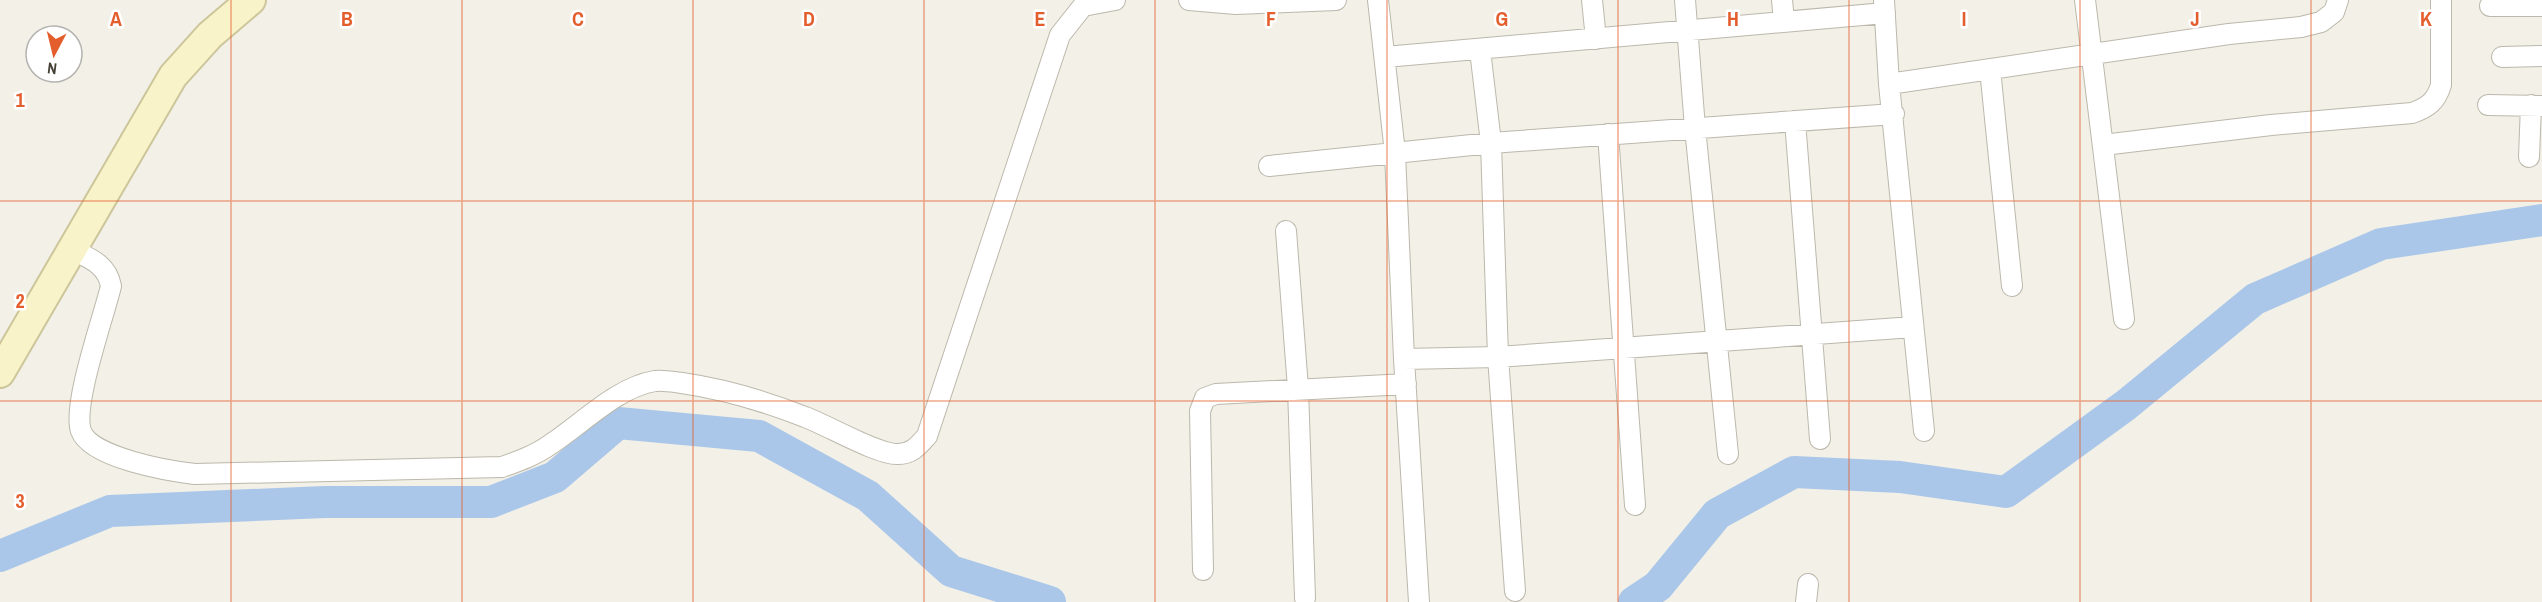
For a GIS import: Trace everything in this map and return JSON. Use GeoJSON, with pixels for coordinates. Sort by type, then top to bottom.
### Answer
{"type":"FeatureCollection","features":[{"type":"Feature","properties":{"kind":"street"},"geometry":{"type":"LineString","coordinates":[[0,373],[173,76],[176,60],[197,21],[221,0]]}},
{"type":"Feature","properties":{"kind":"street"},"geometry":{"type":"LineString","coordinates":[[0,344],[150,83],[251,0]]}},
{"type":"Feature","properties":{"kind":"street"},"geometry":{"type":"LineString","coordinates":[[71,249],[104,267],[111,286],[87,370],[80,415],[81,431],[90,444],[112,454],[168,471],[195,474],[502,467],[524,460],[550,445],[608,402],[634,388],[656,381],[684,384],[761,402],[838,430],[878,450],[897,454],[914,450],[927,436],[1060,35],[1083,6],[1115,0]]}},
{"type":"Feature","properties":{"kind":"street"},"geometry":{"type":"LineString","coordinates":[[1189,0],[1267,4],[1336,0]]}},
{"type":"Feature","properties":{"kind":"street"},"geometry":{"type":"LineString","coordinates":[[1378,0],[1395,153],[1404,359],[1419,602]]}},
{"type":"Feature","properties":{"kind":"street"},"geometry":{"type":"LineString","coordinates":[[1592,0],[1596,39]]}},
{"type":"Feature","properties":{"kind":"street"},"geometry":{"type":"LineString","coordinates":[[1685,0],[1695,129],[1728,454]]}},
{"type":"Feature","properties":{"kind":"street"},"geometry":{"type":"LineString","coordinates":[[1782,0],[1784,21]]}},
{"type":"Feature","properties":{"kind":"street"},"geometry":{"type":"LineString","coordinates":[[2085,0],[2124,319]]}},
{"type":"Feature","properties":{"kind":"street"},"geometry":{"type":"LineString","coordinates":[[1889,84],[2229,34],[2301,27],[2320,22],[2334,12],[2338,0]]}},
{"type":"Feature","properties":{"kind":"street"},"geometry":{"type":"LineString","coordinates":[[2103,145],[2271,125],[2412,112],[2427,108],[2437,98],[2441,85],[2441,0]]}},
{"type":"Feature","properties":{"kind":"street"},"geometry":{"type":"LineString","coordinates":[[2490,6],[2542,6]]}},
{"type":"Feature","properties":{"kind":"street"},"geometry":{"type":"LineString","coordinates":[[1385,57],[1784,21],[1885,7],[1889,84],[1894,114],[1924,431]]}},
{"type":"Feature","properties":{"kind":"street"},"geometry":{"type":"LineString","coordinates":[[1480,50],[1491,143],[1498,357],[1515,591]]}},
{"type":"Feature","properties":{"kind":"street"},"geometry":{"type":"LineString","coordinates":[[2502,57],[2542,56]]}},
{"type":"Feature","properties":{"kind":"street"},"geometry":{"type":"LineString","coordinates":[[1990,69],[2012,286]]}},
{"type":"Feature","properties":{"kind":"street"},"geometry":{"type":"LineString","coordinates":[[2488,105],[2537,106],[2529,157]]}},
{"type":"Feature","properties":{"kind":"street"},"geometry":{"type":"LineString","coordinates":[[1269,166],[1491,143],[1894,114]]}},
{"type":"Feature","properties":{"kind":"street"},"geometry":{"type":"LineString","coordinates":[[1796,121],[1820,439]]}},
{"type":"Feature","properties":{"kind":"street"},"geometry":{"type":"LineString","coordinates":[[1608,134],[1635,505]]}},
{"type":"Feature","properties":{"kind":"street"},"geometry":{"type":"LineString","coordinates":[[1286,231],[1298,388],[1305,598]]}},
{"type":"Feature","properties":{"kind":"street"},"geometry":{"type":"LineString","coordinates":[[1404,359],[1498,357],[1913,327]]}},
{"type":"Feature","properties":{"kind":"street"},"geometry":{"type":"LineString","coordinates":[[1203,570],[1200,411],[1205,398],[1216,394],[1298,388],[1406,384]]}},
{"type":"Feature","properties":{"kind":"waterway"},"geometry":{"type":"LineString","coordinates":[[1634,602],[1658,586],[1717,514],[1794,472],[1900,477],[2006,492],[2126,405],[2255,299],[2381,244],[2542,220]]}},
{"type":"Feature","properties":{"kind":"waterway"},"geometry":{"type":"LineString","coordinates":[[0,556],[110,511],[325,502],[491,502],[555,477],[618,423],[759,436],[868,496],[951,571],[1050,602]]}}]}
